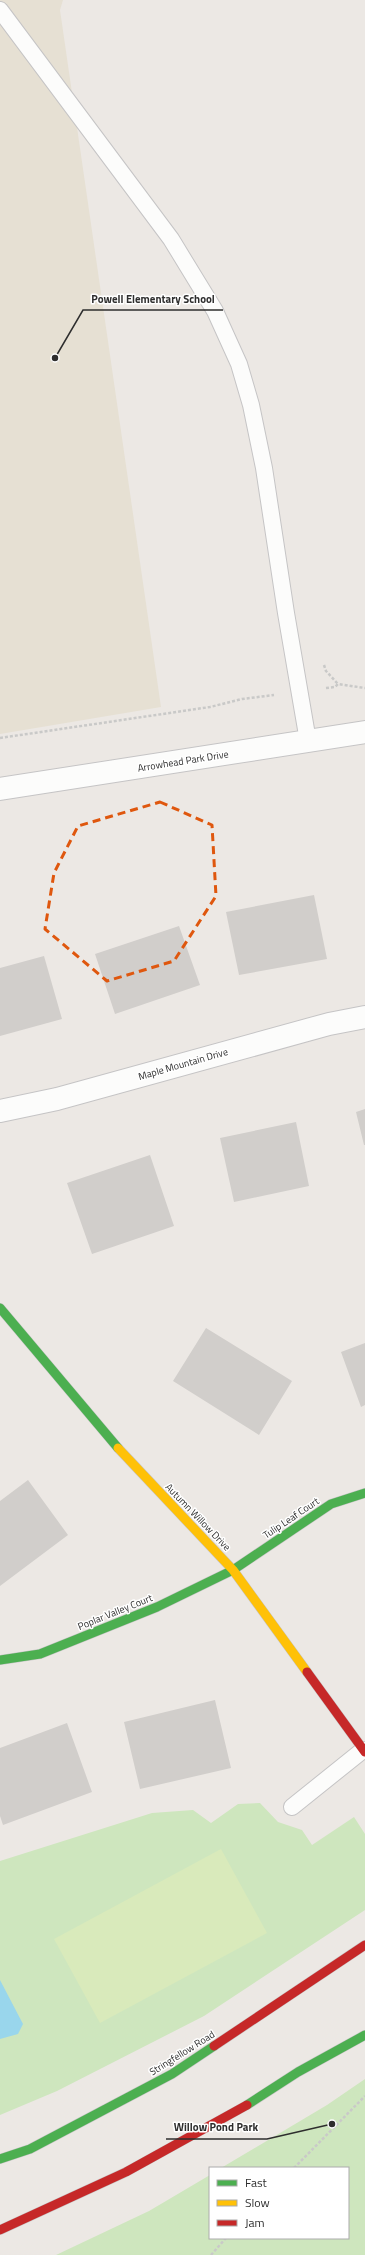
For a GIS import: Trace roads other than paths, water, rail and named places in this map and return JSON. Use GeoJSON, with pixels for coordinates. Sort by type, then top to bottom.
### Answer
{"type":"FeatureCollection","features":[{"type":"Feature","properties":{"kind":"street","name":"Arrowhead Park Drive"},"geometry":{"type":"LineString","coordinates":[[0,790],[365,732]]}},
{"type":"Feature","properties":{"kind":"street","name":"Maple Mountain Drive"},"geometry":{"type":"LineString","coordinates":[[0,1111],[57,1099],[329,1024],[365,1017]]}},
{"type":"Feature","properties":{"kind":"street","name":"Autumn Willow Drive"},"geometry":{"type":"LineString","coordinates":[[0,1308],[98,1428],[233,1570],[364,1751]]}},
{"type":"Feature","properties":{"kind":"street","name":"Tulip Leaf Court"},"geometry":{"type":"LineString","coordinates":[[233,1570],[331,1504],[365,1493]]}},
{"type":"Feature","properties":{"kind":"street","name":"Poplar Valley Court"},"geometry":{"type":"LineString","coordinates":[[0,1660],[40,1654],[157,1607],[233,1570]]}},
{"type":"Feature","properties":{"kind":"street","name":"Stringfellow Road"},"geometry":{"type":"LineString","coordinates":[[0,2159],[30,2149],[172,2074],[365,1945]]}},
{"type":"Feature","properties":{"kind":"street"},"geometry":{"type":"LineString","coordinates":[[0,2230],[126,2172],[215,2125],[298,2072],[365,2035]]}},
{"type":"Feature","properties":{"kind":"lane"},"geometry":{"type":"LineString","coordinates":[[0,10],[171,239],[215,311],[239,364],[251,405],[264,468],[308,741]]}},
{"type":"Feature","properties":{"kind":"lane"},"geometry":{"type":"LineString","coordinates":[[292,1807],[364,1751]]}},
{"type":"Feature","properties":{"kind":"water"},"geometry":{"type":"Polygon","coordinates":[[[0,1980],[23,2024],[18,2034],[0,2039],[0,1980]]]}},
{"type":"Feature","properties":{"kind":"place","name":"Powell Elementary School"},"geometry":{"type":"Point","coordinates":[55,358]}},
{"type":"Feature","properties":{"kind":"place","name":"Willow Pond Park"},"geometry":{"type":"Point","coordinates":[332,2124]}}]}
